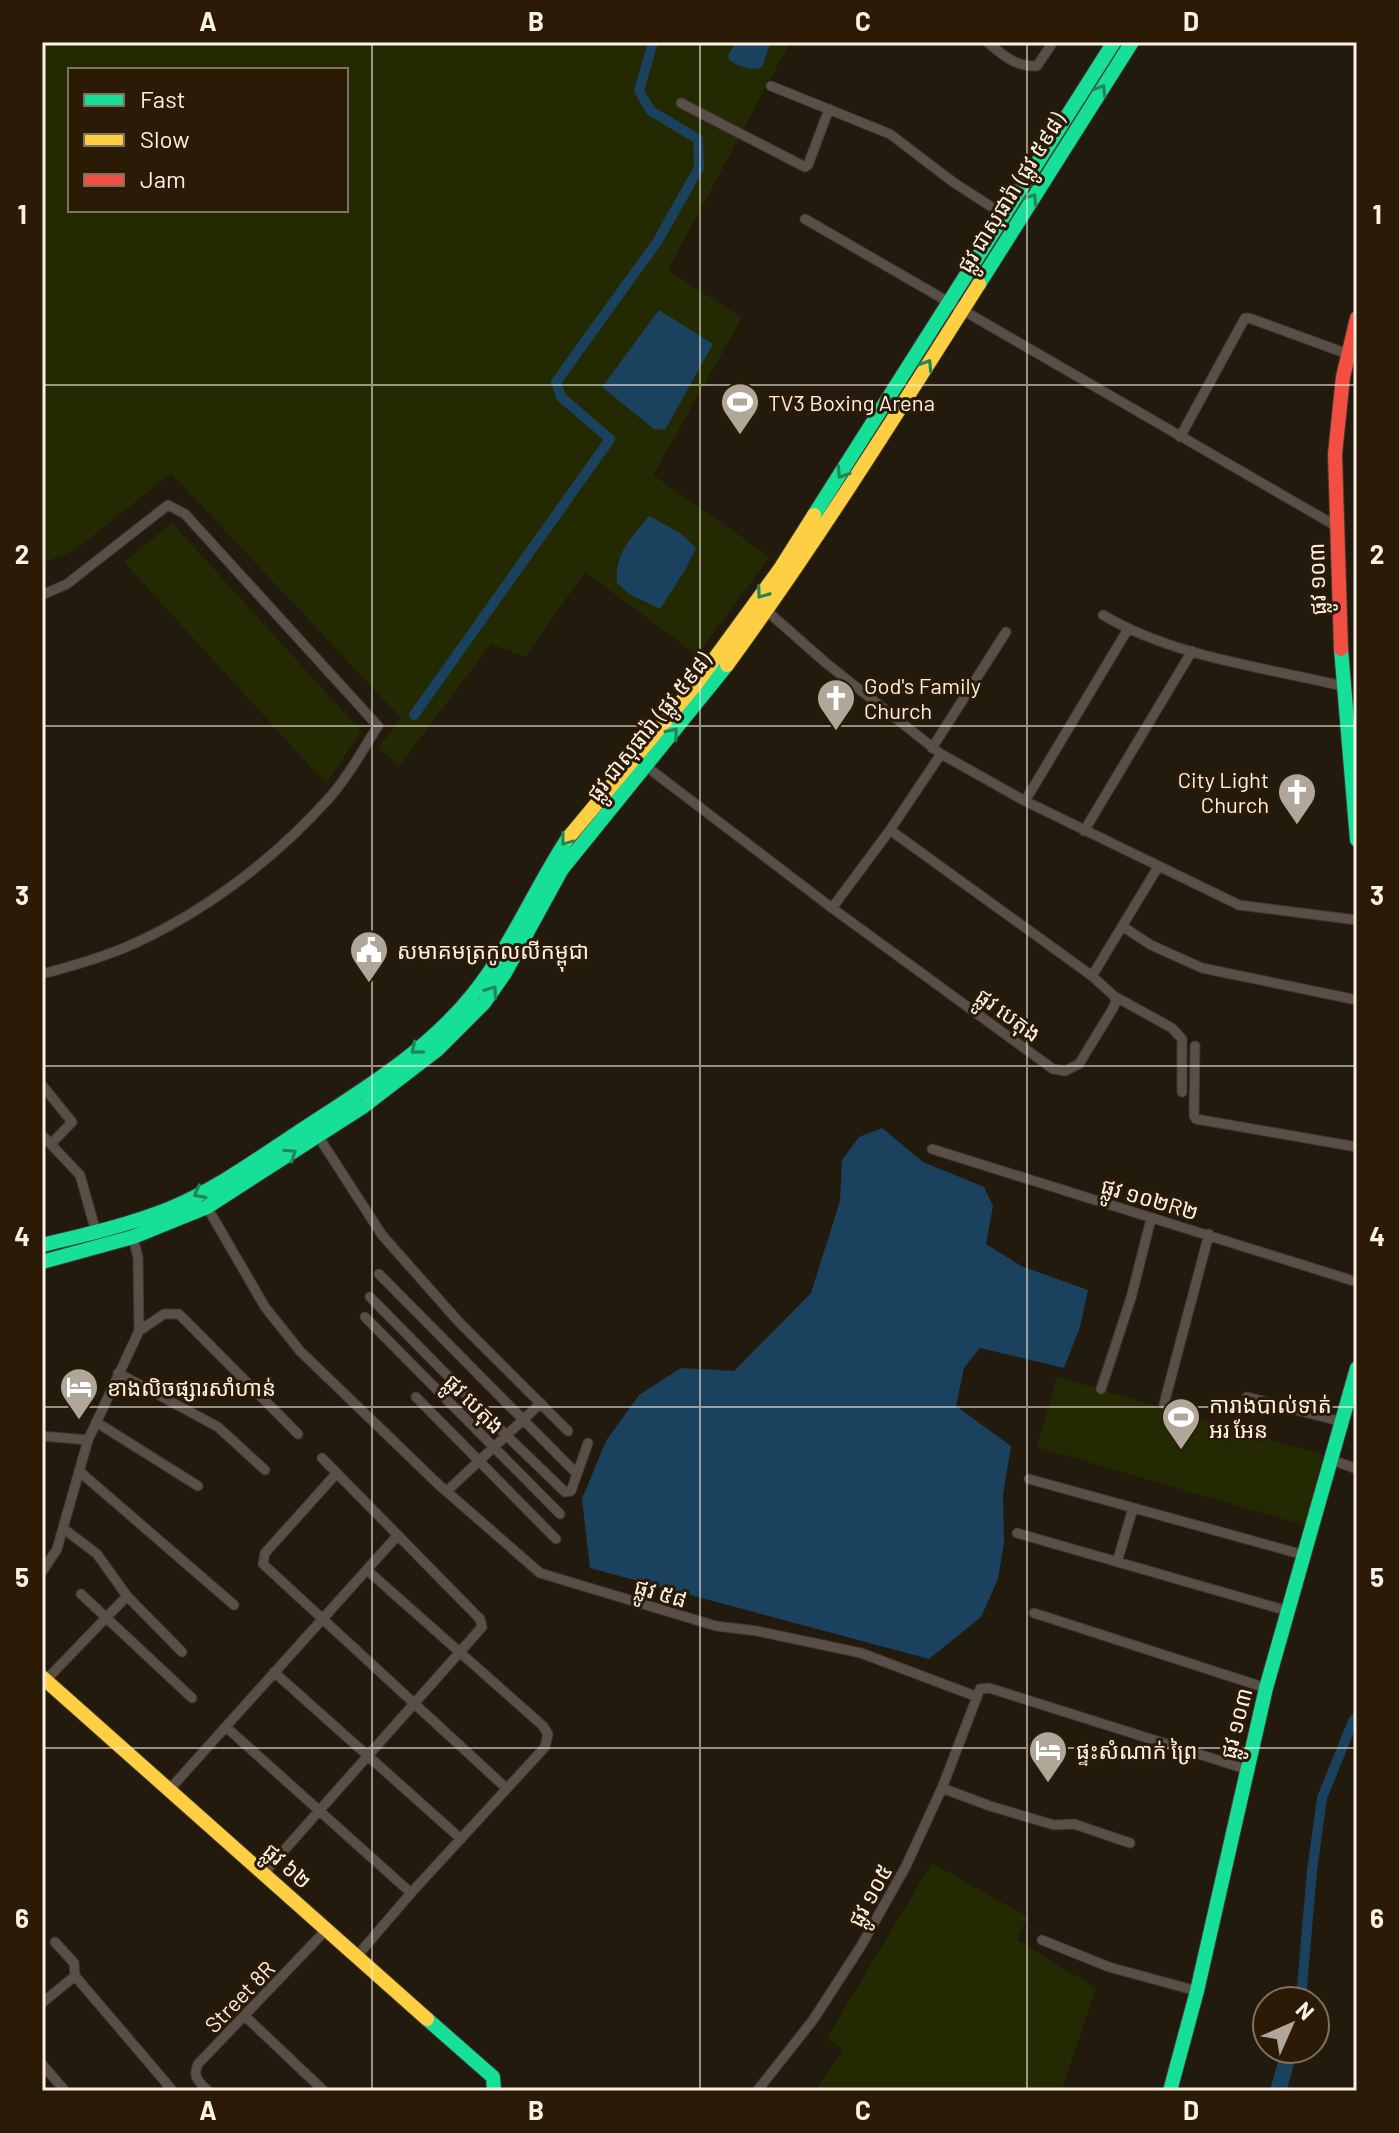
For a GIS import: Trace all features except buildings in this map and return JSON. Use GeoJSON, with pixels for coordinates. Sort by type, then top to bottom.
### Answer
{"type":"FeatureCollection","features":[{"type":"Feature","properties":{"kind":"main road","name":"ផ្លូវ ជាសុផារ៉ា (ផ្លូវ ៥៩៨)"},"geometry":{"type":"LineString","coordinates":[[42,1245],[157,1213],[200,1194],[355,1095],[425,1041],[474,994],[512,936],[551,861],[707,693],[767,611],[832,501],[1117,46]]}},
{"type":"Feature","properties":{"kind":"main road","name":"ផ្លូវ ជាសុផារ៉ា (ផ្លូវ ៥៩៨)"},"geometry":{"type":"LineString","coordinates":[[956,306],[1004,215],[1041,171]]}},
{"type":"Feature","properties":{"kind":"main road","name":"ផ្លូវ ១០៣"},"geometry":{"type":"LineString","coordinates":[[1357,318],[1337,421],[1336,526],[1342,686],[1357,840]]}},
{"type":"Feature","properties":{"kind":"main road","name":"ផ្លូវ ជាសុផារ៉ា (ផ្លូវ ៥៩៨)"},"geometry":{"type":"LineString","coordinates":[[42,1262],[133,1237],[207,1207],[318,1136],[437,1050],[484,1003],[505,973],[562,869],[832,501]]}},
{"type":"Feature","properties":{"kind":"main road","name":"ផ្លូវ ១០៣"},"geometry":{"type":"LineString","coordinates":[[1170,2091],[1197,1991],[1266,1688],[1343,1422],[1352,1407],[1357,1368]]}},
{"type":"Feature","properties":{"kind":"main road","name":"ផ្លូវ ៦២"},"geometry":{"type":"LineString","coordinates":[[44,1679],[493,2077],[494,2091]]}},
{"type":"Feature","properties":{"kind":"street"},"geometry":{"type":"LineString","coordinates":[[987,42],[1024,67],[1037,66],[1053,42]]}},
{"type":"Feature","properties":{"kind":"street"},"geometry":{"type":"LineString","coordinates":[[771,86],[890,134],[953,182],[1004,215]]}},
{"type":"Feature","properties":{"kind":"street"},"geometry":{"type":"LineString","coordinates":[[681,103],[805,167],[829,109]]}},
{"type":"Feature","properties":{"kind":"street"},"geometry":{"type":"LineString","coordinates":[[805,219],[1336,526]]}},
{"type":"Feature","properties":{"kind":"street"},"geometry":{"type":"LineString","coordinates":[[1180,437],[1245,318],[1348,354]]}},
{"type":"Feature","properties":{"kind":"street"},"geometry":{"type":"LineString","coordinates":[[42,595],[67,584],[168,505],[185,514],[378,726],[333,795],[296,833],[247,874],[157,932],[123,948],[42,974]]}},
{"type":"Feature","properties":{"kind":"street"},"geometry":{"type":"LineString","coordinates":[[767,611],[932,748],[1025,801],[1239,905],[1357,920]]}},
{"type":"Feature","properties":{"kind":"street"},"geometry":{"type":"LineString","coordinates":[[1103,615],[1128,629],[1192,651],[1342,686]]}},
{"type":"Feature","properties":{"kind":"street"},"geometry":{"type":"LineString","coordinates":[[1025,801],[1128,629]]}},
{"type":"Feature","properties":{"kind":"street"},"geometry":{"type":"LineString","coordinates":[[932,748],[1006,632]]}},
{"type":"Feature","properties":{"kind":"street"},"geometry":{"type":"LineString","coordinates":[[1084,831],[1192,651]]}},
{"type":"Feature","properties":{"kind":"street"},"geometry":{"type":"LineString","coordinates":[[832,908],[941,754]]}},
{"type":"Feature","properties":{"kind":"street","name":"ផ្លូវ បេតុង"},"geometry":{"type":"LineString","coordinates":[[640,762],[832,908],[1053,1069],[1065,1071],[1079,1064],[1112,1010],[1116,1002],[1114,996]]}},
{"type":"Feature","properties":{"kind":"street"},"geometry":{"type":"LineString","coordinates":[[890,830],[1092,976],[1114,996],[1163,1022],[1182,1039],[1182,1092]]}},
{"type":"Feature","properties":{"kind":"street"},"geometry":{"type":"LineString","coordinates":[[1092,976],[1158,867]]}},
{"type":"Feature","properties":{"kind":"street"},"geometry":{"type":"LineString","coordinates":[[1122,926],[1151,945],[1202,968],[1357,1000]]}},
{"type":"Feature","properties":{"kind":"street"},"geometry":{"type":"LineString","coordinates":[[1195,1046],[1196,1119],[1357,1147]]}},
{"type":"Feature","properties":{"kind":"street"},"geometry":{"type":"LineString","coordinates":[[42,1085],[72,1122],[51,1144]]}},
{"type":"Feature","properties":{"kind":"street"},"geometry":{"type":"LineString","coordinates":[[42,1135],[80,1175],[96,1232]]}},
{"type":"Feature","properties":{"kind":"street"},"geometry":{"type":"LineString","coordinates":[[318,1136],[382,1235],[458,1321],[568,1431]]}},
{"type":"Feature","properties":{"kind":"street","name":"ផ្លូវ ១០២R២"},"geometry":{"type":"LineString","coordinates":[[932,1149],[1357,1282]]}},
{"type":"Feature","properties":{"kind":"street","name":"ផ្លូវ ៥៨"},"geometry":{"type":"LineString","coordinates":[[207,1207],[265,1307],[300,1351],[447,1491],[540,1573],[716,1626],[757,1631],[861,1653],[975,1696],[980,1689],[989,1688],[1246,1769]]}},
{"type":"Feature","properties":{"kind":"street"},"geometry":{"type":"LineString","coordinates":[[1101,1389],[1131,1298],[1151,1219]]}},
{"type":"Feature","properties":{"kind":"street"},"geometry":{"type":"LineString","coordinates":[[1164,1404],[1209,1234]]}},
{"type":"Feature","properties":{"kind":"street"},"geometry":{"type":"LineString","coordinates":[[42,1572],[57,1549],[64,1529],[88,1440],[139,1331],[138,1258],[133,1237]]}},
{"type":"Feature","properties":{"kind":"street"},"geometry":{"type":"LineString","coordinates":[[379,1274],[577,1474]]}},
{"type":"Feature","properties":{"kind":"street"},"geometry":{"type":"LineString","coordinates":[[370,1297],[565,1492],[571,1491],[588,1443]]}},
{"type":"Feature","properties":{"kind":"street"},"geometry":{"type":"LineString","coordinates":[[139,1331],[164,1314],[179,1314],[298,1434]]}},
{"type":"Feature","properties":{"kind":"street","name":"ផ្លូវ បេតុង"},"geometry":{"type":"LineString","coordinates":[[365,1317],[560,1514]]}},
{"type":"Feature","properties":{"kind":"street"},"geometry":{"type":"LineString","coordinates":[[387,1339],[400,1328]]}},
{"type":"Feature","properties":{"kind":"street"},"geometry":{"type":"LineString","coordinates":[[118,1373],[218,1427],[265,1470]]}},
{"type":"Feature","properties":{"kind":"street"},"geometry":{"type":"LineString","coordinates":[[416,1397],[556,1539]]}},
{"type":"Feature","properties":{"kind":"street"},"geometry":{"type":"LineString","coordinates":[[1247,1397],[1343,1422]]}},
{"type":"Feature","properties":{"kind":"street"},"geometry":{"type":"LineString","coordinates":[[447,1491],[541,1403]]}},
{"type":"Feature","properties":{"kind":"street"},"geometry":{"type":"LineString","coordinates":[[96,1422],[198,1486]]}},
{"type":"Feature","properties":{"kind":"street"},"geometry":{"type":"LineString","coordinates":[[42,1436],[88,1440]]}},
{"type":"Feature","properties":{"kind":"street"},"geometry":{"type":"LineString","coordinates":[[264,1873],[482,1627],[480,1619],[322,1458]]}},
{"type":"Feature","properties":{"kind":"street"},"geometry":{"type":"LineString","coordinates":[[1332,1460],[1357,1469]]}},
{"type":"Feature","properties":{"kind":"street"},"geometry":{"type":"LineString","coordinates":[[79,1471],[234,1605]]}},
{"type":"Feature","properties":{"kind":"street"},"geometry":{"type":"LineString","coordinates":[[336,1474],[265,1553],[263,1564],[506,1788]]}},
{"type":"Feature","properties":{"kind":"street"},"geometry":{"type":"LineString","coordinates":[[1029,1479],[1304,1555]]}},
{"type":"Feature","properties":{"kind":"street"},"geometry":{"type":"LineString","coordinates":[[1117,1562],[1133,1508]]}},
{"type":"Feature","properties":{"kind":"street"},"geometry":{"type":"LineString","coordinates":[[64,1529],[97,1554],[127,1596],[182,1652]]}},
{"type":"Feature","properties":{"kind":"street"},"geometry":{"type":"LineString","coordinates":[[1017,1533],[1288,1611]]}},
{"type":"Feature","properties":{"kind":"street"},"geometry":{"type":"LineString","coordinates":[[169,1790],[397,1536]]}},
{"type":"Feature","properties":{"kind":"street"},"geometry":{"type":"LineString","coordinates":[[357,1956],[545,1747],[548,1734],[543,1726],[367,1570]]}},
{"type":"Feature","properties":{"kind":"street"},"geometry":{"type":"LineString","coordinates":[[81,1594],[192,1698]]}},
{"type":"Feature","properties":{"kind":"street"},"geometry":{"type":"LineString","coordinates":[[44,1679],[127,1596]]}},
{"type":"Feature","properties":{"kind":"street"},"geometry":{"type":"LineString","coordinates":[[1034,1613],[1266,1688]]}},
{"type":"Feature","properties":{"kind":"street"},"geometry":{"type":"LineString","coordinates":[[274,1672],[461,1839]]}},
{"type":"Feature","properties":{"kind":"street","name":"ផ្លូវ ១០៥"},"geometry":{"type":"LineString","coordinates":[[757,2091],[813,2020],[861,1946],[906,1866],[942,1788],[975,1696]]}},
{"type":"Feature","properties":{"kind":"street"},"geometry":{"type":"LineString","coordinates":[[226,1727],[411,1893]]}},
{"type":"Feature","properties":{"kind":"street"},"geometry":{"type":"LineString","coordinates":[[942,1788],[1054,1825],[1074,1824],[1130,1843]]}},
{"type":"Feature","properties":{"kind":"street","name":"Street 8R"},"geometry":{"type":"LineString","coordinates":[[208,2091],[195,2078],[194,2071],[198,2064],[327,1929]]}},
{"type":"Feature","properties":{"kind":"street"},"geometry":{"type":"LineString","coordinates":[[1042,1940],[1109,1967],[1197,1991]]}},
{"type":"Feature","properties":{"kind":"street"},"geometry":{"type":"LineString","coordinates":[[55,1942],[74,1963],[75,1976],[173,2091]]}},
{"type":"Feature","properties":{"kind":"street"},"geometry":{"type":"LineString","coordinates":[[42,2003],[75,1976]]}},
{"type":"Feature","properties":{"kind":"street"},"geometry":{"type":"LineString","coordinates":[[246,2017],[324,2091]]}},
{"type":"Feature","properties":{"kind":"street"},"geometry":{"type":"LineString","coordinates":[[42,2064],[65,2091]]}},
{"type":"Feature","properties":{"kind":"green space"},"geometry":{"type":"Polygon","coordinates":[[[42,42],[790,42],[668,270],[742,318],[653,475],[770,557],[697,655],[585,572],[525,657],[491,644],[399,766],[378,748],[401,718],[171,473],[74,551],[42,563],[42,42]]]}},
{"type":"Feature","properties":{"kind":"green space"},"geometry":{"type":"Polygon","coordinates":[[[172,523],[361,731],[326,784],[124,562],[172,523]]]}},
{"type":"Feature","properties":{"kind":"green space","name":"ការាងបាល់ទាត់ អរ អែន"},"geometry":{"type":"Polygon","coordinates":[[[1057,1377],[1324,1455],[1304,1525],[1037,1447],[1057,1377]]]}},
{"type":"Feature","properties":{"kind":"green space"},"geometry":{"type":"Polygon","coordinates":[[[932,1863],[1028,1917],[1017,1940],[1096,1988],[1061,2091],[815,2091],[843,2050],[827,2038],[932,1863]]]}},
{"type":"Feature","properties":{"kind":"water"},"geometry":{"type":"Polygon","coordinates":[[[736,42],[771,42],[762,67],[750,69],[729,60],[736,42]]]}},
{"type":"Feature","properties":{"kind":"water"},"geometry":{"type":"Polygon","coordinates":[[[659,310],[713,344],[665,430],[654,429],[602,387],[659,310]]]}},
{"type":"Feature","properties":{"kind":"water"},"geometry":{"type":"Polygon","coordinates":[[[649,516],[680,533],[696,548],[660,609],[629,594],[617,583],[621,555],[649,516]]]}},
{"type":"Feature","properties":{"kind":"water"},"geometry":{"type":"Polygon","coordinates":[[[882,1128],[923,1162],[984,1187],[993,1206],[986,1244],[1021,1266],[1088,1290],[1080,1327],[1064,1368],[980,1348],[964,1368],[956,1406],[1011,1446],[1003,1495],[1004,1542],[998,1579],[981,1617],[929,1659],[590,1568],[582,1499],[606,1441],[639,1395],[681,1368],[734,1371],[811,1293],[840,1201],[842,1160],[859,1137],[882,1128]]]}},
{"type":"Feature","properties":{"kind":"waterway"},"geometry":{"type":"LineString","coordinates":[[414,715],[610,439],[561,397],[556,382],[657,242],[699,168],[698,139],[651,111],[639,91],[653,42]]}},
{"type":"Feature","properties":{"kind":"waterway"},"geometry":{"type":"LineString","coordinates":[[1302,1985],[1322,1798],[1357,1717]]}},
{"type":"Feature","properties":{"kind":"waterway"},"geometry":{"type":"LineString","coordinates":[[1278,2091],[1285,2065]]}},
{"type":"Feature","properties":{"kind":"traffic: fast"},"geometry":{"type":"LineString","coordinates":[[814,515],[1114,42]]}},
{"type":"Feature","properties":{"kind":"traffic: fast"},"geometry":{"type":"LineString","coordinates":[[979,284],[1132,42]]}},
{"type":"Feature","properties":{"kind":"traffic: fast"},"geometry":{"type":"LineString","coordinates":[[1341,649],[1357,840]]}},
{"type":"Feature","properties":{"kind":"traffic: fast"},"geometry":{"type":"LineString","coordinates":[[42,1262],[133,1237],[207,1207],[364,1106],[437,1050],[484,1003],[505,973],[562,869],[727,665]]}},
{"type":"Feature","properties":{"kind":"traffic: fast"},"geometry":{"type":"LineString","coordinates":[[42,1245],[139,1220],[204,1192],[251,1164],[413,1053],[454,1015],[487,976],[568,838]]}},
{"type":"Feature","properties":{"kind":"traffic: fast"},"geometry":{"type":"LineString","coordinates":[[1170,2091],[1197,1991],[1266,1688],[1357,1368]]}},
{"type":"Feature","properties":{"kind":"traffic: fast"},"geometry":{"type":"LineString","coordinates":[[427,2019],[493,2077],[494,2091]]}},
{"type":"Feature","properties":{"kind":"traffic: slow"},"geometry":{"type":"LineString","coordinates":[[727,665],[825,524],[979,284]]}},
{"type":"Feature","properties":{"kind":"traffic: slow"},"geometry":{"type":"LineString","coordinates":[[568,838],[696,684],[780,569],[814,515]]}},
{"type":"Feature","properties":{"kind":"traffic: slow"},"geometry":{"type":"LineString","coordinates":[[42,1677],[427,2019]]}},
{"type":"Feature","properties":{"kind":"traffic: jam"},"geometry":{"type":"LineString","coordinates":[[1341,649],[1335,454],[1343,377],[1357,318]]}},
{"type":"Feature","properties":{"kind":"place","name":"TV3 Boxing Arena"},"geometry":{"type":"Point","coordinates":[740,436]}},
{"type":"Feature","properties":{"kind":"place","name":"God's Family Church"},"geometry":{"type":"Point","coordinates":[836,732]}},
{"type":"Feature","properties":{"kind":"place","name":"City Light Church"},"geometry":{"type":"Point","coordinates":[1297,826]}},
{"type":"Feature","properties":{"kind":"place","name":"សមាគមត្រកូលលីកម្ពុជា"},"geometry":{"type":"Point","coordinates":[369,984]}},
{"type":"Feature","properties":{"kind":"place","name":"ខាងលិចផ្សារសាំហាន់"},"geometry":{"type":"Point","coordinates":[79,1421]}},
{"type":"Feature","properties":{"kind":"place","name":"ការាងបាល់ទាត់ អរ អែន"},"geometry":{"type":"Point","coordinates":[1181,1451]}},
{"type":"Feature","properties":{"kind":"place","name":"ផ្ទះសំណាក់ ព្រៃ"},"geometry":{"type":"Point","coordinates":[1048,1784]}}]}
